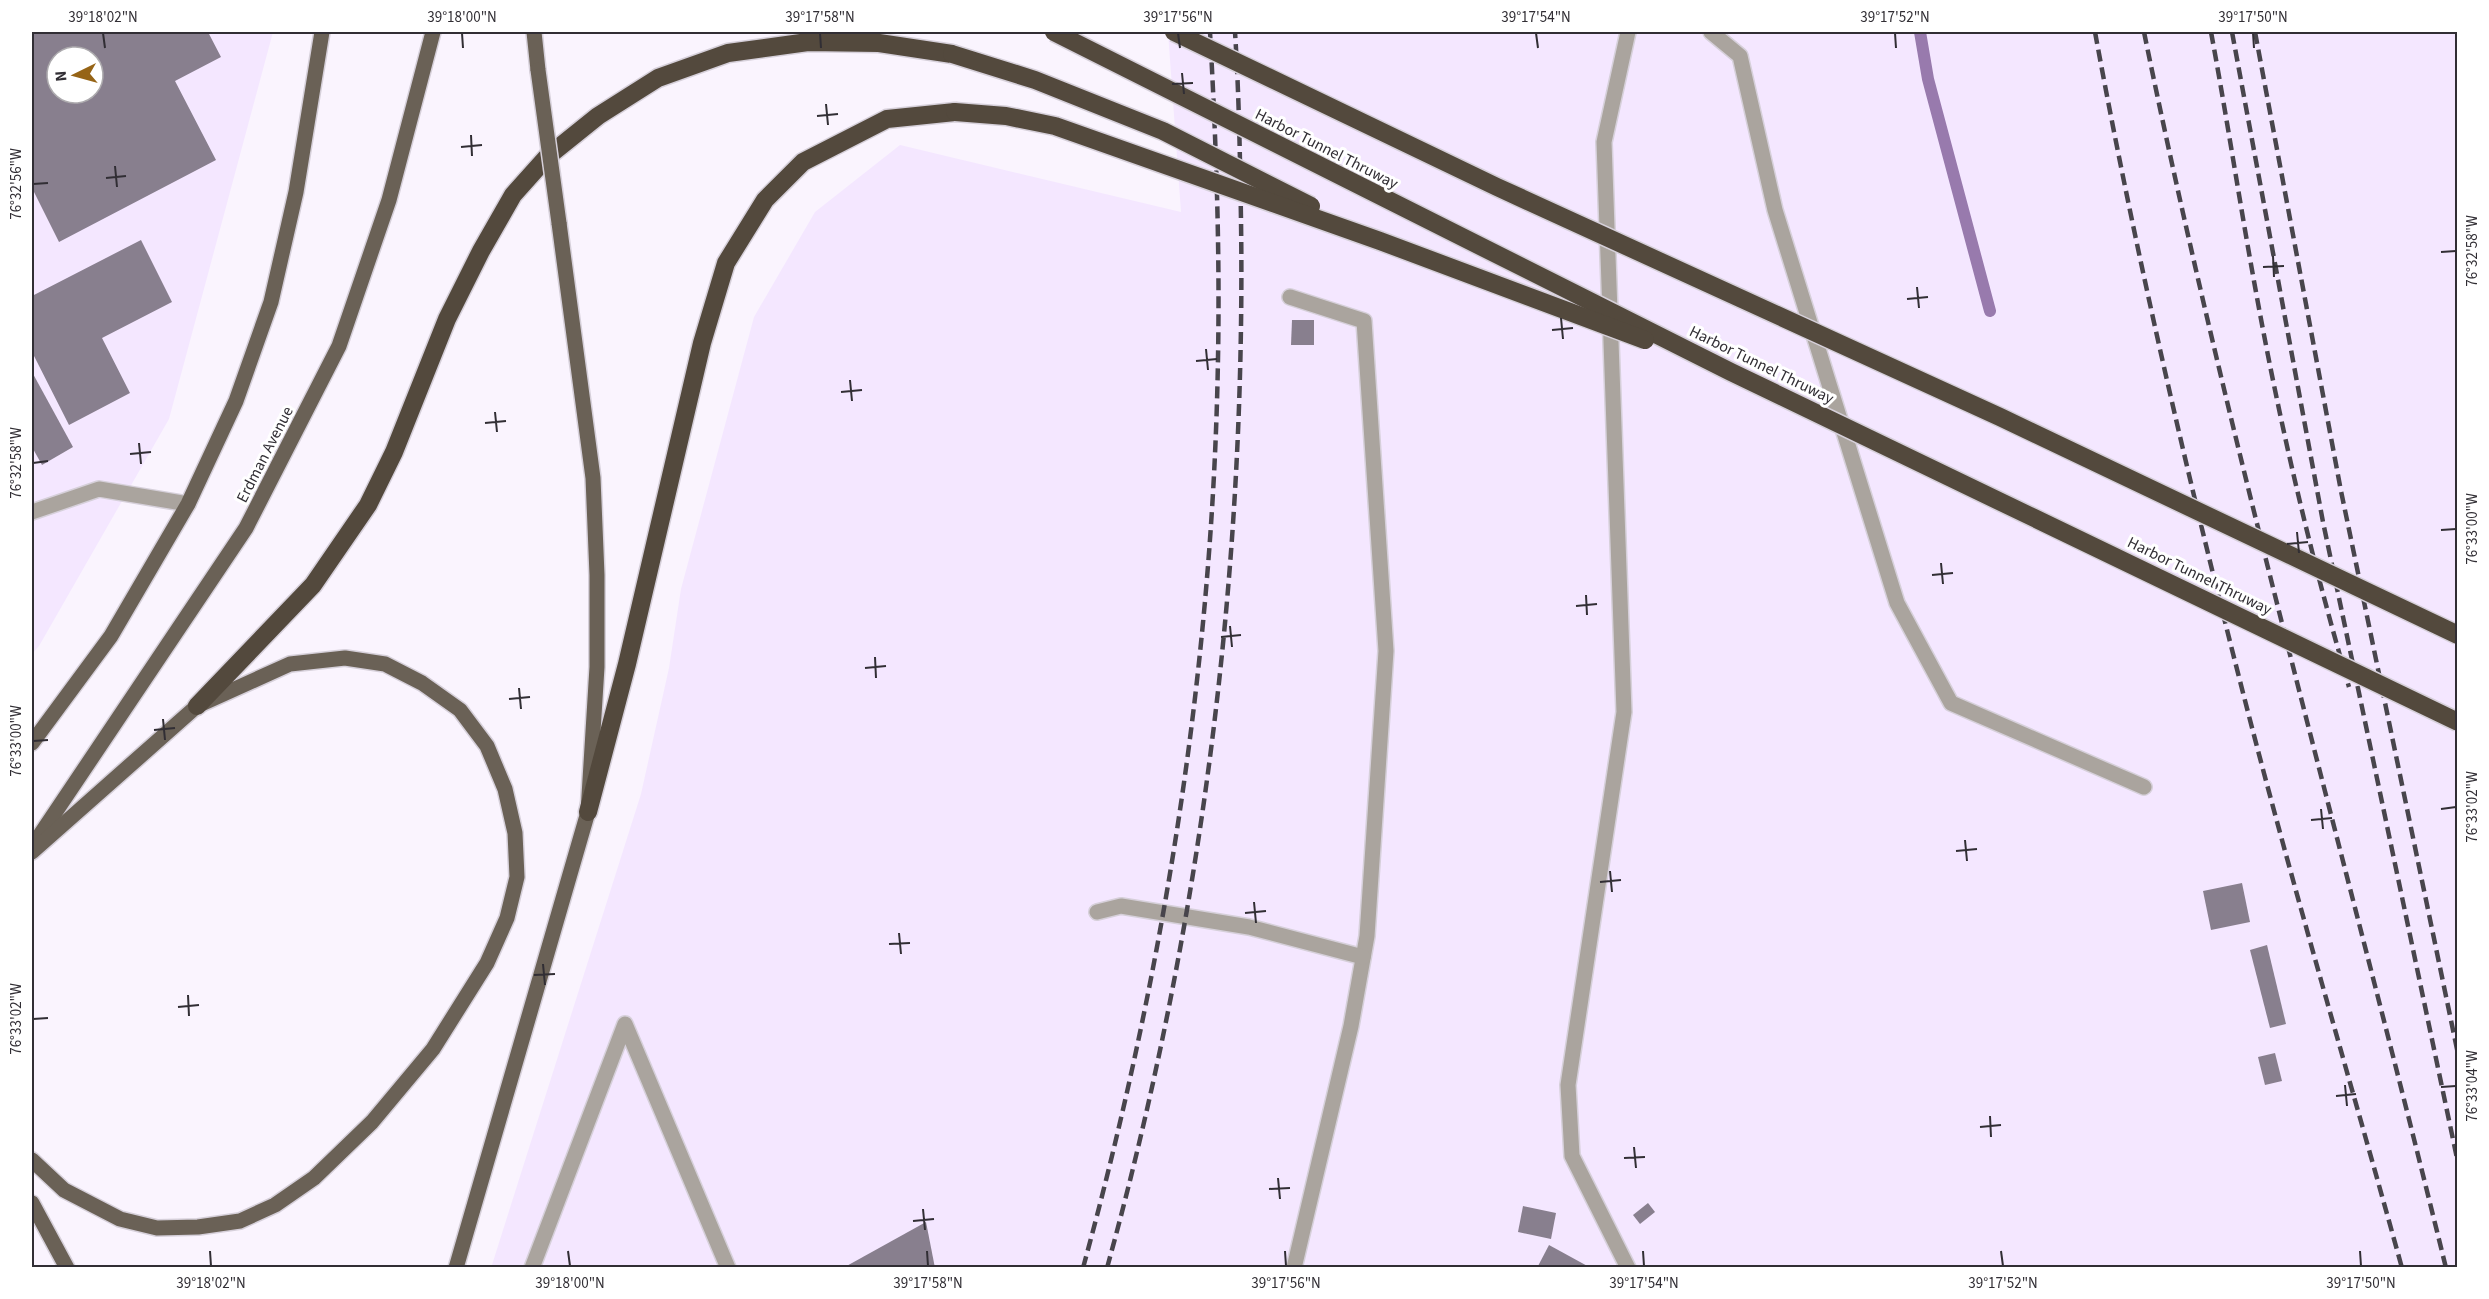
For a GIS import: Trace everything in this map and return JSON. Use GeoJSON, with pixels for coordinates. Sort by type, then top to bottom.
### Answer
{"type":"FeatureCollection","features":[{"type":"Feature","properties":{"kind":"highway","name":"Harbor Tunnel Thruway"},"geometry":{"type":"LineString","coordinates":[[1054,32],[1731,372],[2457,722]]}},
{"type":"Feature","properties":{"kind":"highway"},"geometry":{"type":"LineString","coordinates":[[1174,32],[1497,187],[2001,417],[2457,635]]}},
{"type":"Feature","properties":{"kind":"highway"},"geometry":{"type":"LineString","coordinates":[[197,706],[313,585],[368,505],[394,452],[447,319],[481,251],[513,195],[547,157],[598,116],[658,78],[728,53],[808,42],[879,43],[952,54],[1035,80],[1163,131],[1380,241]]}},
{"type":"Feature","properties":{"kind":"highway"},"geometry":{"type":"LineString","coordinates":[[588,812],[630,652],[702,343],[726,263],[765,200],[803,162],[887,119],[956,112],[1006,116],[1055,126],[1380,241],[1731,372]]}},
{"type":"Feature","properties":{"kind":"main road"},"geometry":{"type":"LineString","coordinates":[[32,743],[111,636],[188,504],[236,401],[271,302],[296,192],[322,32]]}},
{"type":"Feature","properties":{"kind":"main road","name":"Erdman Avenue"},"geometry":{"type":"LineString","coordinates":[[32,850],[246,528],[339,346],[389,200],[433,32]]}},
{"type":"Feature","properties":{"kind":"main road"},"geometry":{"type":"LineString","coordinates":[[456,1268],[588,812],[597,668],[597,575],[593,478],[534,32]]}},
{"type":"Feature","properties":{"kind":"main road"},"geometry":{"type":"LineString","coordinates":[[32,850],[197,706],[290,664],[345,658],[385,664],[422,683],[460,710],[487,746],[505,789],[515,832],[517,878],[507,918],[487,963],[433,1049],[372,1122],[314,1178],[275,1205],[240,1221],[198,1227],[157,1228],[120,1219],[64,1190],[32,1160]]}},
{"type":"Feature","properties":{"kind":"main road"},"geometry":{"type":"LineString","coordinates":[[32,1203],[67,1268]]}},
{"type":"Feature","properties":{"kind":"lane"},"geometry":{"type":"LineString","coordinates":[[1628,32],[1604,142],[1624,712],[1568,1085],[1572,1156],[1628,1268]]}},
{"type":"Feature","properties":{"kind":"lane"},"geometry":{"type":"LineString","coordinates":[[1711,32],[1740,56],[1775,210],[1897,603],[1951,703],[2144,787]]}},
{"type":"Feature","properties":{"kind":"lane"},"geometry":{"type":"LineString","coordinates":[[1290,297],[1364,321],[1386,651],[1368,924],[1352,1026],[1294,1268]]}},
{"type":"Feature","properties":{"kind":"lane"},"geometry":{"type":"LineString","coordinates":[[32,512],[99,489],[188,504]]}},
{"type":"Feature","properties":{"kind":"lane"},"geometry":{"type":"LineString","coordinates":[[1097,912],[1121,906],[1249,927],[1363,957]]}},
{"type":"Feature","properties":{"kind":"lane"},"geometry":{"type":"LineString","coordinates":[[532,1268],[625,1024],[728,1268]]}},
{"type":"Feature","properties":{"kind":"shaded area"},"geometry":{"type":"Polygon","coordinates":[[[32,32],[273,32],[169,419],[39,646],[32,654],[32,32]]]}},
{"type":"Feature","properties":{"kind":"shaded area"},"geometry":{"type":"Polygon","coordinates":[[[1168,32],[2457,32],[2457,1267],[491,1268],[641,794],[669,668],[681,589],[754,317],[815,212],[900,145],[1181,212],[1168,32]]]}},
{"type":"Feature","properties":{"kind":"building"},"geometry":{"type":"Polygon","coordinates":[[[32,32],[208,32],[221,57],[175,81],[216,160],[59,242],[32,188],[32,32]]]}},
{"type":"Feature","properties":{"kind":"building"},"geometry":{"type":"Polygon","coordinates":[[[141,240],[172,302],[102,338],[130,393],[69,425],[32,352],[32,296],[141,240]]]}},
{"type":"Feature","properties":{"kind":"building"},"geometry":{"type":"Polygon","coordinates":[[[1292,320],[1314,320],[1314,345],[1291,345],[1292,320]]]}},
{"type":"Feature","properties":{"kind":"building"},"geometry":{"type":"Polygon","coordinates":[[[32,372],[73,447],[42,465],[32,447],[32,372]]]}},
{"type":"Feature","properties":{"kind":"building"},"geometry":{"type":"Polygon","coordinates":[[[2242,883],[2250,922],[2211,930],[2203,891],[2242,883]]]}},
{"type":"Feature","properties":{"kind":"building"},"geometry":{"type":"Polygon","coordinates":[[[2267,945],[2286,1024],[2270,1028],[2250,950],[2267,945]]]}},
{"type":"Feature","properties":{"kind":"building"},"geometry":{"type":"Polygon","coordinates":[[[2275,1053],[2282,1081],[2265,1085],[2258,1057],[2275,1053]]]}},
{"type":"Feature","properties":{"kind":"building"},"geometry":{"type":"Polygon","coordinates":[[[1648,1203],[1655,1212],[1640,1224],[1633,1215],[1648,1203]]]}},
{"type":"Feature","properties":{"kind":"building"},"geometry":{"type":"Polygon","coordinates":[[[1523,1206],[1556,1213],[1551,1239],[1518,1232],[1523,1206]]]}},
{"type":"Feature","properties":{"kind":"building"},"geometry":{"type":"Polygon","coordinates":[[[926,1222],[935,1268],[843,1268],[926,1222]]]}},
{"type":"Feature","properties":{"kind":"building"},"geometry":{"type":"Polygon","coordinates":[[[1549,1245],[1591,1268],[1537,1268],[1549,1245]]]}},
{"type":"Feature","properties":{"kind":"waterway"},"geometry":{"type":"LineString","coordinates":[[1920,32],[1928,79],[1990,311]]}},
{"type":"Feature","properties":{"kind":"railway"},"geometry":{"type":"LineString","coordinates":[[1083,1268],[1138,1044],[1160,931],[1179,817],[1206,588],[1214,473],[1218,358],[1217,195],[1210,32]]}},
{"type":"Feature","properties":{"kind":"railway"},"geometry":{"type":"LineString","coordinates":[[1107,1268],[1140,1140],[1168,1010],[1192,880],[1211,748],[1226,617],[1241,352],[1241,196],[1235,32]]}},
{"type":"Feature","properties":{"kind":"railway"},"geometry":{"type":"LineString","coordinates":[[2095,32],[2110,114],[2180,439],[2259,755],[2402,1268]]}},
{"type":"Feature","properties":{"kind":"railway"},"geometry":{"type":"LineString","coordinates":[[2144,32],[2177,187],[2250,497],[2446,1268]]}},
{"type":"Feature","properties":{"kind":"railway"},"geometry":{"type":"LineString","coordinates":[[2211,32],[2275,392],[2309,540],[2349,687]]}},
{"type":"Feature","properties":{"kind":"railway"},"geometry":{"type":"LineString","coordinates":[[2232,32],[2323,522],[2458,1163]]}},
{"type":"Feature","properties":{"kind":"railway"},"geometry":{"type":"LineString","coordinates":[[2255,32],[2341,491],[2458,1054]]}}]}
